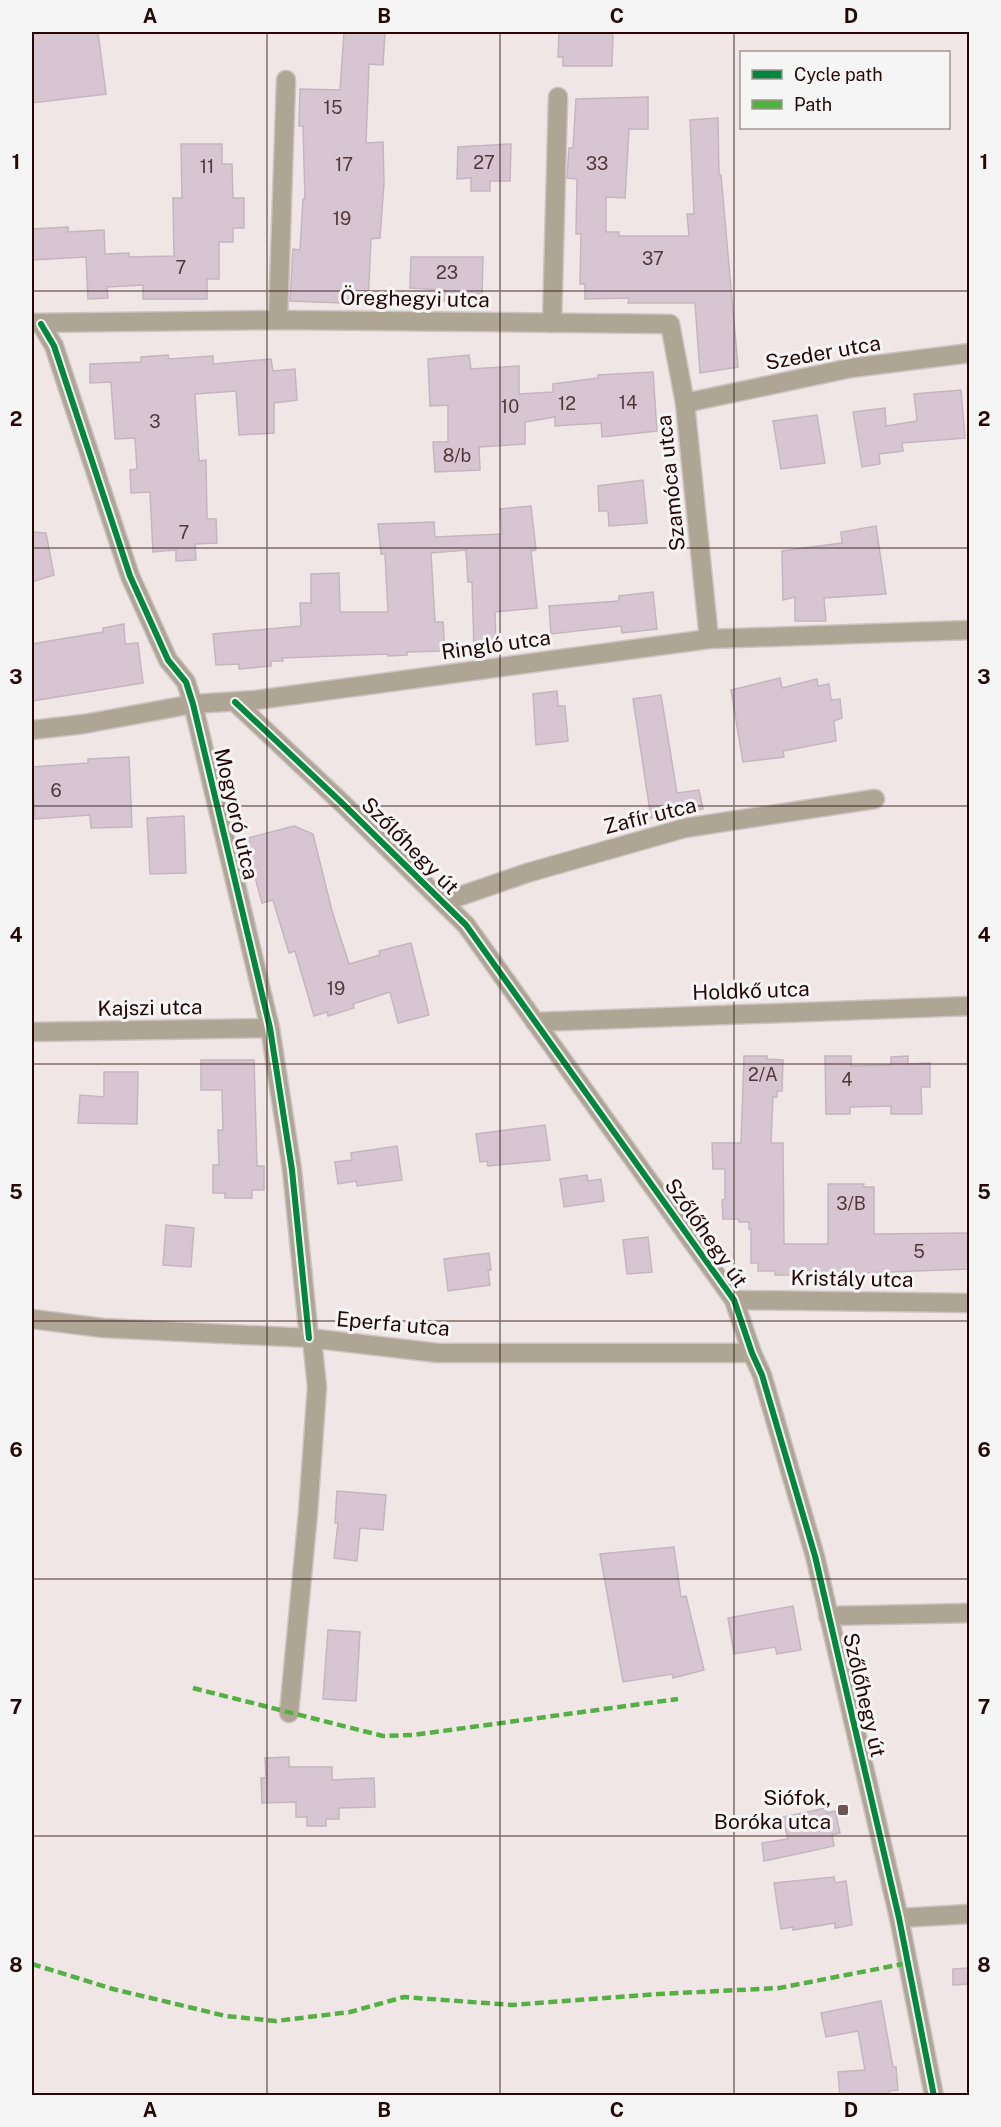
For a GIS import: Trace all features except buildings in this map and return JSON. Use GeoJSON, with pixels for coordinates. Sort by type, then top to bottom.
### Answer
{"type":"FeatureCollection","features":[{"type":"Feature","properties":{"kind":"street"},"geometry":{"type":"LineString","coordinates":[[278,320],[286,80]]}},
{"type":"Feature","properties":{"kind":"street"},"geometry":{"type":"LineString","coordinates":[[552,323],[558,97]]}},
{"type":"Feature","properties":{"kind":"street","name":"Öreghegyi utca"},"geometry":{"type":"LineString","coordinates":[[36,323],[278,320],[670,324]]}},
{"type":"Feature","properties":{"kind":"street","name":"Mogyoró utca"},"geometry":{"type":"LineString","coordinates":[[36,323],[54,346],[130,576],[168,660],[186,682],[270,1028],[292,1170],[317,1387],[308,1513],[289,1713]]}},
{"type":"Feature","properties":{"kind":"street","name":"Szamóca utca"},"geometry":{"type":"LineString","coordinates":[[670,324],[685,403],[709,639]]}},
{"type":"Feature","properties":{"kind":"street","name":"Szeder utca"},"geometry":{"type":"LineString","coordinates":[[685,403],[851,368],[969,353]]}},
{"type":"Feature","properties":{"kind":"street","name":"Ringló utca"},"geometry":{"type":"LineString","coordinates":[[32,730],[84,724],[193,704],[235,702],[709,639],[969,630]]}},
{"type":"Feature","properties":{"kind":"street","name":"Szőlőhegy út"},"geometry":{"type":"LineString","coordinates":[[235,702],[466,925],[734,1300],[762,1375],[815,1556],[899,1918],[934,2096]]}},
{"type":"Feature","properties":{"kind":"street","name":"Zafír utca"},"geometry":{"type":"LineString","coordinates":[[443,902],[527,873],[685,828],[874,799]]}},
{"type":"Feature","properties":{"kind":"street","name":"Holdkő utca"},"geometry":{"type":"LineString","coordinates":[[535,1022],[969,1006]]}},
{"type":"Feature","properties":{"kind":"street","name":"Kajszi utca"},"geometry":{"type":"LineString","coordinates":[[32,1032],[270,1028]]}},
{"type":"Feature","properties":{"kind":"street","name":"Kristály utca"},"geometry":{"type":"LineString","coordinates":[[734,1300],[969,1303]]}},
{"type":"Feature","properties":{"kind":"street","name":"Eperfa utca"},"geometry":{"type":"LineString","coordinates":[[32,1319],[103,1328],[311,1338],[438,1353],[752,1353]]}},
{"type":"Feature","properties":{"kind":"street"},"geometry":{"type":"LineString","coordinates":[[828,1616],[969,1613]]}},
{"type":"Feature","properties":{"kind":"street"},"geometry":{"type":"LineString","coordinates":[[899,1918],[969,1914]]}},
{"type":"Feature","properties":{"kind":"marked path"},"geometry":{"type":"LineString","coordinates":[[193,1688],[383,1736],[413,1735],[678,1699]]}},
{"type":"Feature","properties":{"kind":"marked path"},"geometry":{"type":"LineString","coordinates":[[32,1964],[113,1989],[226,2016],[276,2021],[350,2012],[404,1997],[512,2005],[779,1988],[908,1963]]}},
{"type":"Feature","properties":{"kind":"cycle path"},"geometry":{"type":"LineString","coordinates":[[41,324],[54,346],[130,576],[168,660],[186,682],[193,704],[270,1028],[292,1170],[309,1338]]}},
{"type":"Feature","properties":{"kind":"cycle path"},"geometry":{"type":"LineString","coordinates":[[235,702],[466,925],[734,1300],[762,1375],[815,1556],[899,1918],[934,2096]]}},
{"type":"Feature","properties":{"kind":"place","name":"Siófok, Boróka utca"},"geometry":{"type":"Point","coordinates":[843,1810]}}]}
